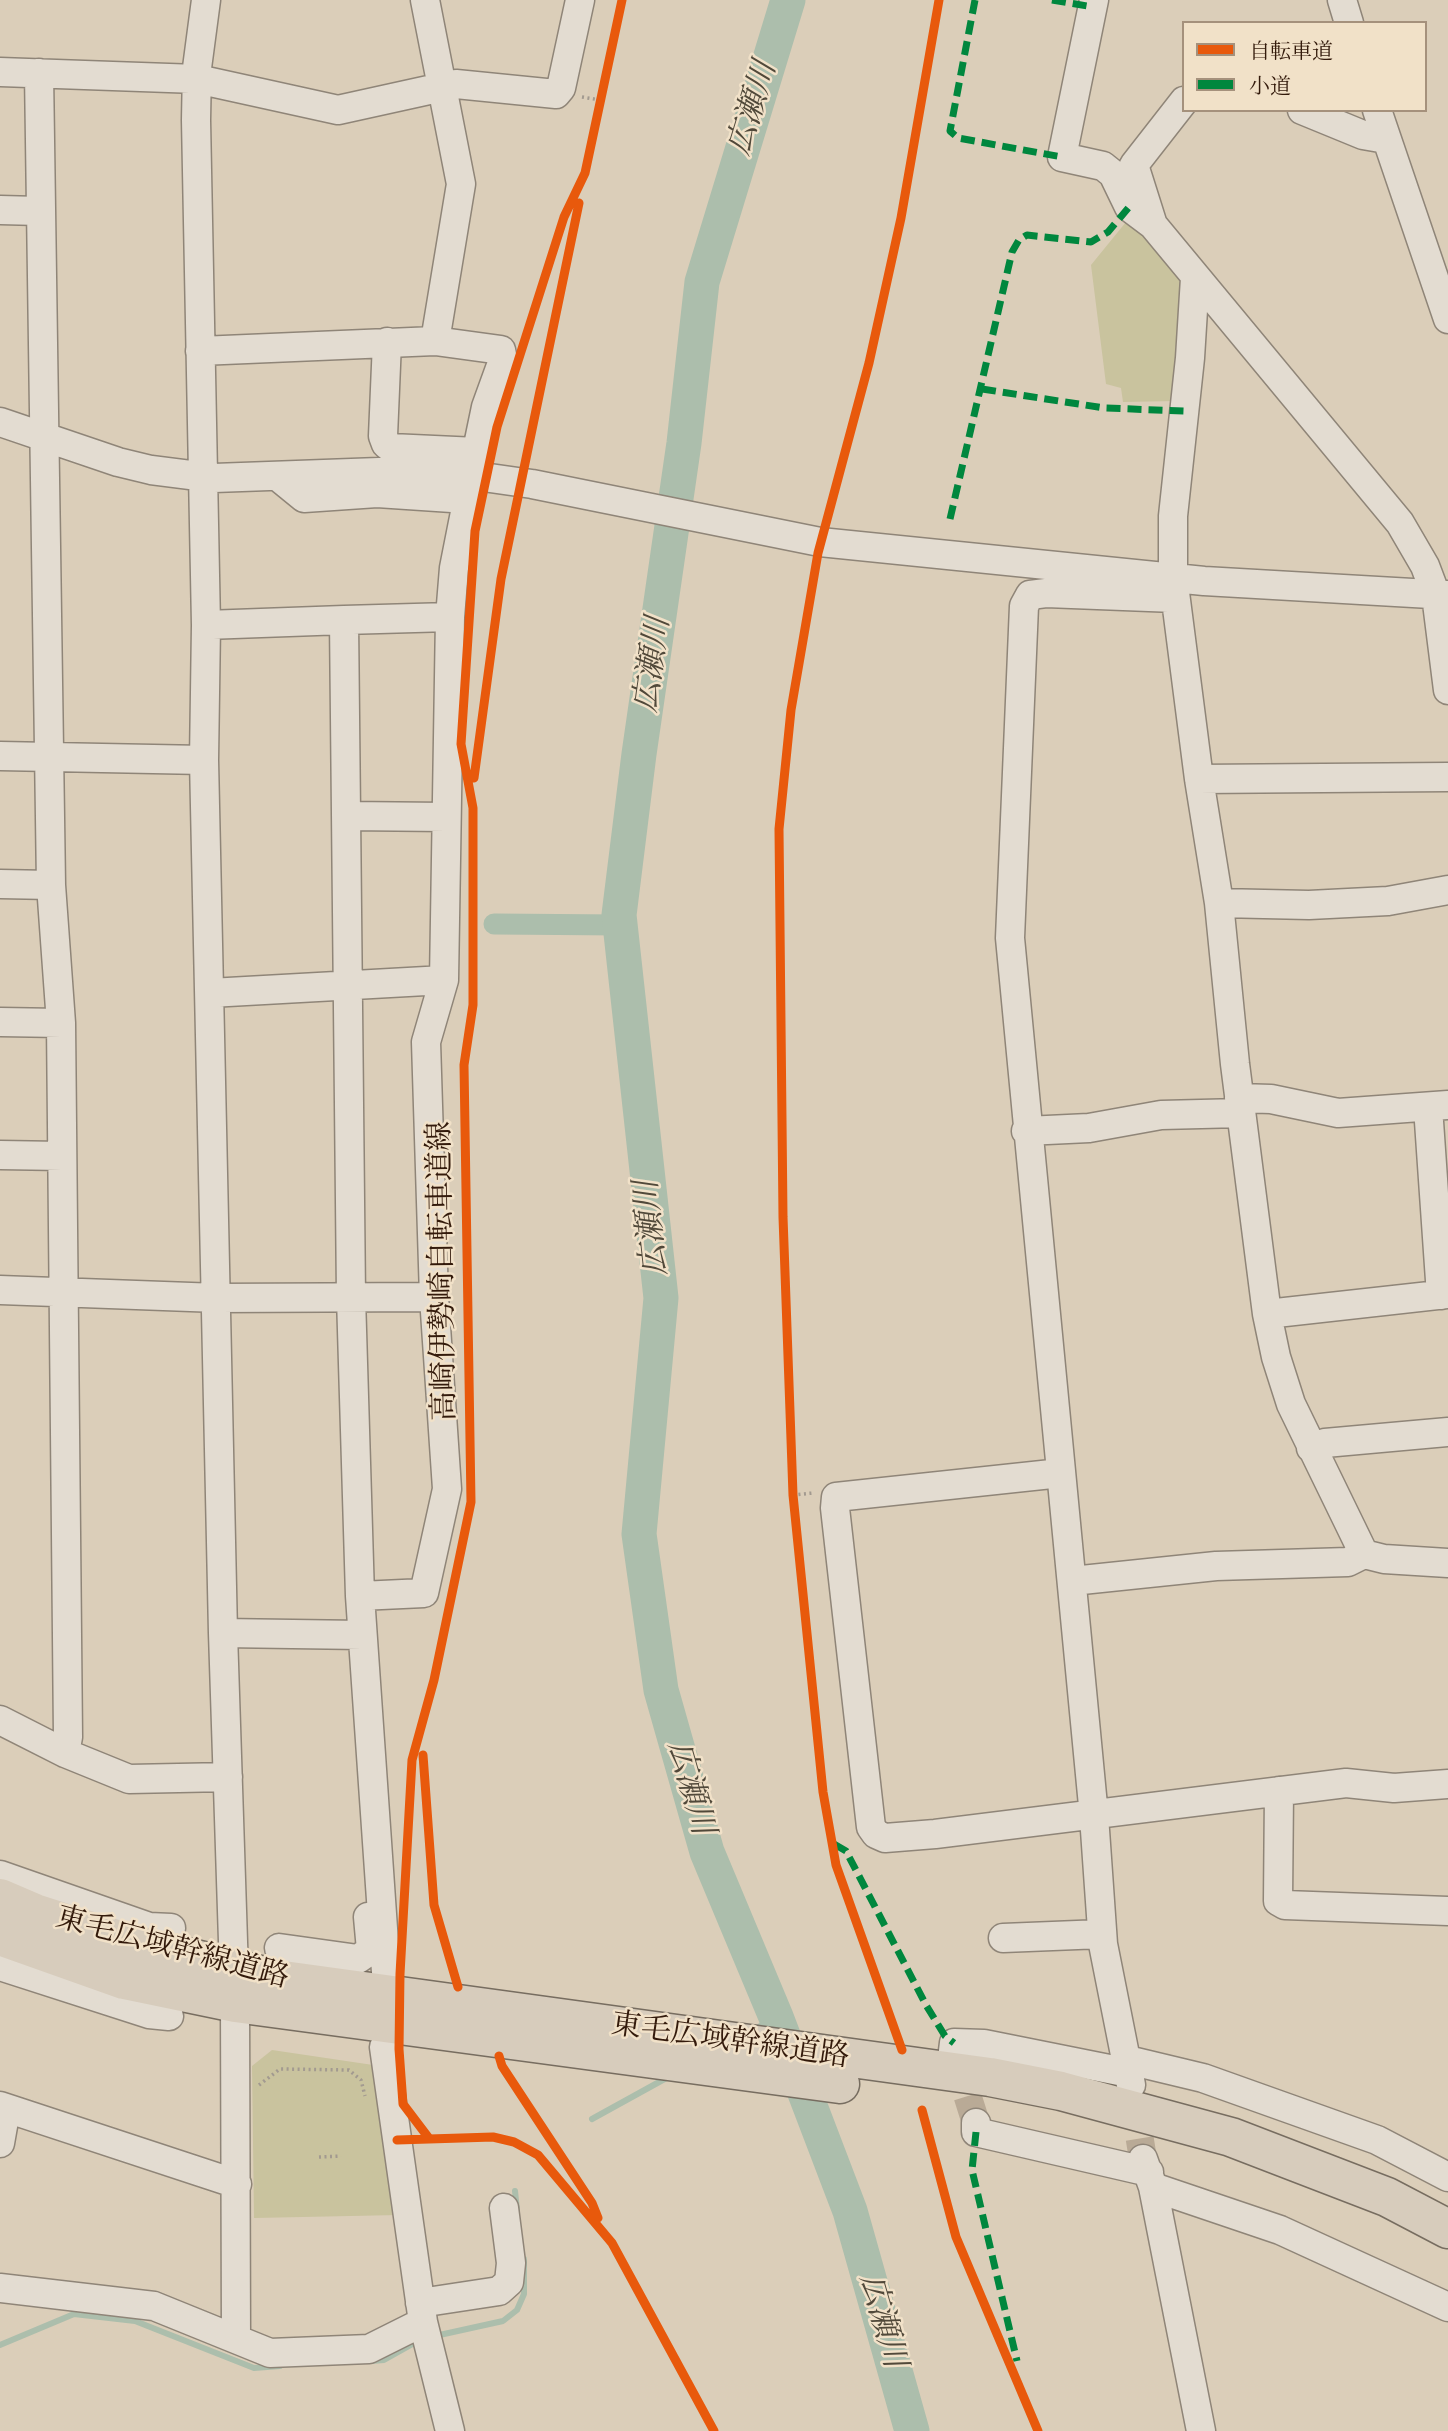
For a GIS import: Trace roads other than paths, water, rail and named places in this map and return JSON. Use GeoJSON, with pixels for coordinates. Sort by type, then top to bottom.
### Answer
{"type":"FeatureCollection","features":[{"type":"Feature","properties":{"kind":"highway","name":"東毛広域幹線道路"},"geometry":{"type":"LineString","coordinates":[[0,1898],[35,1913],[126,1942],[234,1986]]}},
{"type":"Feature","properties":{"kind":"highway","name":"東毛広域幹線道路"},"geometry":{"type":"LineString","coordinates":[[0,1936],[124,1980],[234,1986],[899,2079],[1061,2116],[1225,2161],[1311,2193],[1448,2256]]}},
{"type":"Feature","properties":{"kind":"highway","name":"東毛広域幹線道路"},"geometry":{"type":"LineString","coordinates":[[899,2079],[989,2077],[1061,2091],[1231,2137],[1387,2197],[1448,2229]]}},
{"type":"Feature","properties":{"kind":"street"},"geometry":{"type":"LineString","coordinates":[[206,0],[197,79],[206,625],[204,760],[218,1298],[223,1633],[234,1986],[236,2339]]}},
{"type":"Feature","properties":{"kind":"street"},"geometry":{"type":"LineString","coordinates":[[425,0],[461,184],[435,341]]}},
{"type":"Feature","properties":{"kind":"street"},"geometry":{"type":"LineString","coordinates":[[0,72],[197,79],[338,110],[441,86],[558,93],[580,0]]}},
{"type":"Feature","properties":{"kind":"street"},"geometry":{"type":"LineString","coordinates":[[1094,0],[1062,157],[1102,166],[1114,174],[1129,207],[1153,225],[1400,523],[1442,595],[1448,690]]}},
{"type":"Feature","properties":{"kind":"street"},"geometry":{"type":"LineString","coordinates":[[1342,0],[1348,21]]}},
{"type":"Feature","properties":{"kind":"street"},"geometry":{"type":"LineString","coordinates":[[39,73],[39,211],[52,757],[51,885],[61,1023],[68,1737],[65,1752]]}},
{"type":"Feature","properties":{"kind":"street"},"geometry":{"type":"LineString","coordinates":[[1153,225],[1134,165],[1182,104]]}},
{"type":"Feature","properties":{"kind":"street"},"geometry":{"type":"LineString","coordinates":[[1307,112],[1363,135],[1386,139]]}},
{"type":"Feature","properties":{"kind":"street"},"geometry":{"type":"LineString","coordinates":[[1378,112],[1448,318]]}},
{"type":"Feature","properties":{"kind":"street"},"geometry":{"type":"LineString","coordinates":[[0,210],[39,211]]}},
{"type":"Feature","properties":{"kind":"street"},"geometry":{"type":"LineString","coordinates":[[1195,278],[1190,358],[1173,516],[1174,588],[1199,779],[1219,903],[1240,1105],[1267,1314],[1283,1381],[1311,1448],[1364,1554],[1370,1558],[1448,1563]]}},
{"type":"Feature","properties":{"kind":"street"},"geometry":{"type":"LineString","coordinates":[[200,351],[387,342],[435,341],[493,347],[502,354],[476,456],[391,449],[386,444],[383,436],[387,342]]}},
{"type":"Feature","properties":{"kind":"street"},"geometry":{"type":"LineString","coordinates":[[0,422],[118,462],[151,470],[234,479],[434,470],[532,484],[815,540],[1174,588]]}},
{"type":"Feature","properties":{"kind":"street"},"geometry":{"type":"LineString","coordinates":[[277,476],[304,498],[377,493],[468,496],[454,568],[450,617],[444,980],[426,1042],[435,1297],[447,1489],[424,1593],[360,1596]]}},
{"type":"Feature","properties":{"kind":"street"},"geometry":{"type":"LineString","coordinates":[[1129,2073],[1102,1934],[1094,1816],[1026,1131],[1010,938],[1024,606],[1030,595],[1046,593],[1174,588],[1442,595]]}},
{"type":"Feature","properties":{"kind":"street"},"geometry":{"type":"LineString","coordinates":[[206,625],[450,617]]}},
{"type":"Feature","properties":{"kind":"street"},"geometry":{"type":"LineString","coordinates":[[344,620],[350,986],[351,1297],[360,1596],[386,1972]]}},
{"type":"Feature","properties":{"kind":"street"},"geometry":{"type":"LineString","coordinates":[[0,756],[204,760]]}},
{"type":"Feature","properties":{"kind":"street"},"geometry":{"type":"LineString","coordinates":[[1199,779],[1448,777]]}},
{"type":"Feature","properties":{"kind":"street"},"geometry":{"type":"LineString","coordinates":[[347,816],[446,817]]}},
{"type":"Feature","properties":{"kind":"street"},"geometry":{"type":"LineString","coordinates":[[0,884],[51,885]]}},
{"type":"Feature","properties":{"kind":"street"},"geometry":{"type":"LineString","coordinates":[[1219,903],[1309,905],[1388,901],[1448,890]]}},
{"type":"Feature","properties":{"kind":"street"},"geometry":{"type":"LineString","coordinates":[[210,993],[444,980]]}},
{"type":"Feature","properties":{"kind":"street"},"geometry":{"type":"LineString","coordinates":[[0,1021],[61,1023]]}},
{"type":"Feature","properties":{"kind":"street"},"geometry":{"type":"LineString","coordinates":[[1026,1131],[1089,1128],[1271,1100],[1338,1113],[1438,1106],[1445,1294],[1267,1314]]}},
{"type":"Feature","properties":{"kind":"street"},"geometry":{"type":"LineString","coordinates":[[0,1155],[62,1156]]}},
{"type":"Feature","properties":{"kind":"street"},"geometry":{"type":"LineString","coordinates":[[0,1290],[218,1298],[435,1297]]}},
{"type":"Feature","properties":{"kind":"street"},"geometry":{"type":"LineString","coordinates":[[1311,1448],[1325,1443],[1448,1432]]}},
{"type":"Feature","properties":{"kind":"street"},"geometry":{"type":"LineString","coordinates":[[1061,1473],[836,1497],[835,1508],[871,1828],[876,1834],[885,1838],[935,1834],[1346,1783],[1394,1788],[1448,1784]]}},
{"type":"Feature","properties":{"kind":"street"},"geometry":{"type":"LineString","coordinates":[[1072,1581],[1216,1566],[1348,1562],[1364,1554]]}},
{"type":"Feature","properties":{"kind":"street"},"geometry":{"type":"LineString","coordinates":[[223,1633],[362,1635]]}},
{"type":"Feature","properties":{"kind":"street"},"geometry":{"type":"LineString","coordinates":[[0,1720],[129,1779],[228,1777]]}},
{"type":"Feature","properties":{"kind":"street"},"geometry":{"type":"LineString","coordinates":[[279,1948],[358,1959],[371,1950],[359,1794],[374,1782]]}},
{"type":"Feature","properties":{"kind":"street"},"geometry":{"type":"LineString","coordinates":[[1268,1794],[1278,1902],[1285,1905],[1448,1911]]}},
{"type":"Feature","properties":{"kind":"street"},"geometry":{"type":"LineString","coordinates":[[0,1875],[149,1927],[171,1927]]}},
{"type":"Feature","properties":{"kind":"street"},"geometry":{"type":"LineString","coordinates":[[1003,1938],[1102,1934]]}},
{"type":"Feature","properties":{"kind":"street"},"geometry":{"type":"LineString","coordinates":[[0,1966],[149,2014],[169,2015]]}},
{"type":"Feature","properties":{"kind":"street"},"geometry":{"type":"LineString","coordinates":[[74,1992],[124,1980]]}},
{"type":"Feature","properties":{"kind":"street"},"geometry":{"type":"LineString","coordinates":[[953,2051],[954,2043],[984,2044],[1129,2073],[1203,2078],[1364,2135],[1448,2177]]}},
{"type":"Feature","properties":{"kind":"street"},"geometry":{"type":"LineString","coordinates":[[384,2047],[424,2325],[450,2431]]}},
{"type":"Feature","properties":{"kind":"street"},"geometry":{"type":"LineString","coordinates":[[0,2143],[3,2108],[237,2183]]}},
{"type":"Feature","properties":{"kind":"street"},"geometry":{"type":"LineString","coordinates":[[976,2123],[976,2132],[1148,2173],[1448,2307]]}},
{"type":"Feature","properties":{"kind":"street"},"geometry":{"type":"LineString","coordinates":[[1148,2173],[1201,2431]]}},
{"type":"Feature","properties":{"kind":"street"},"geometry":{"type":"LineString","coordinates":[[0,2288],[154,2306],[270,2353],[369,2349],[499,2291],[509,2282],[510,2263],[504,2208]]}},
{"type":"Feature","properties":{"kind":"waterway","name":"広瀬川"},"geometry":{"type":"LineString","coordinates":[[788,0],[702,282],[684,443],[639,754],[619,915],[661,1298],[639,1534],[661,1690],[707,1852],[776,2017],[850,2211],[912,2431]]}},
{"type":"Feature","properties":{"kind":"waterway"},"geometry":{"type":"LineString","coordinates":[[494,924],[621,925]]}},
{"type":"Feature","properties":{"kind":"waterway"},"geometry":{"type":"LineString","coordinates":[[753,2030],[776,2017]]}},
{"type":"Feature","properties":{"kind":"waterway"},"geometry":{"type":"LineString","coordinates":[[592,2119],[670,2076]]}},
{"type":"Feature","properties":{"kind":"waterway"},"geometry":{"type":"LineString","coordinates":[[515,2191],[517,2210]]}},
{"type":"Feature","properties":{"kind":"waterway"},"geometry":{"type":"LineString","coordinates":[[435,2336],[503,2321],[517,2310],[524,2294],[524,2259]]}},
{"type":"Feature","properties":{"kind":"waterway"},"geometry":{"type":"LineString","coordinates":[[0,2345],[74,2314],[135,2321],[254,2368],[280,2366]]}},
{"type":"Feature","properties":{"kind":"waterway"},"geometry":{"type":"LineString","coordinates":[[371,2361],[384,2360],[418,2341]]}},
{"type":"Feature","properties":{"kind":"tunnel"},"geometry":{"type":"LineString","coordinates":[[955,2056],[976,2123]]}},
{"type":"Feature","properties":{"kind":"tunnel"},"geometry":{"type":"LineString","coordinates":[[1133,2097],[1143,2159]]}}]}
